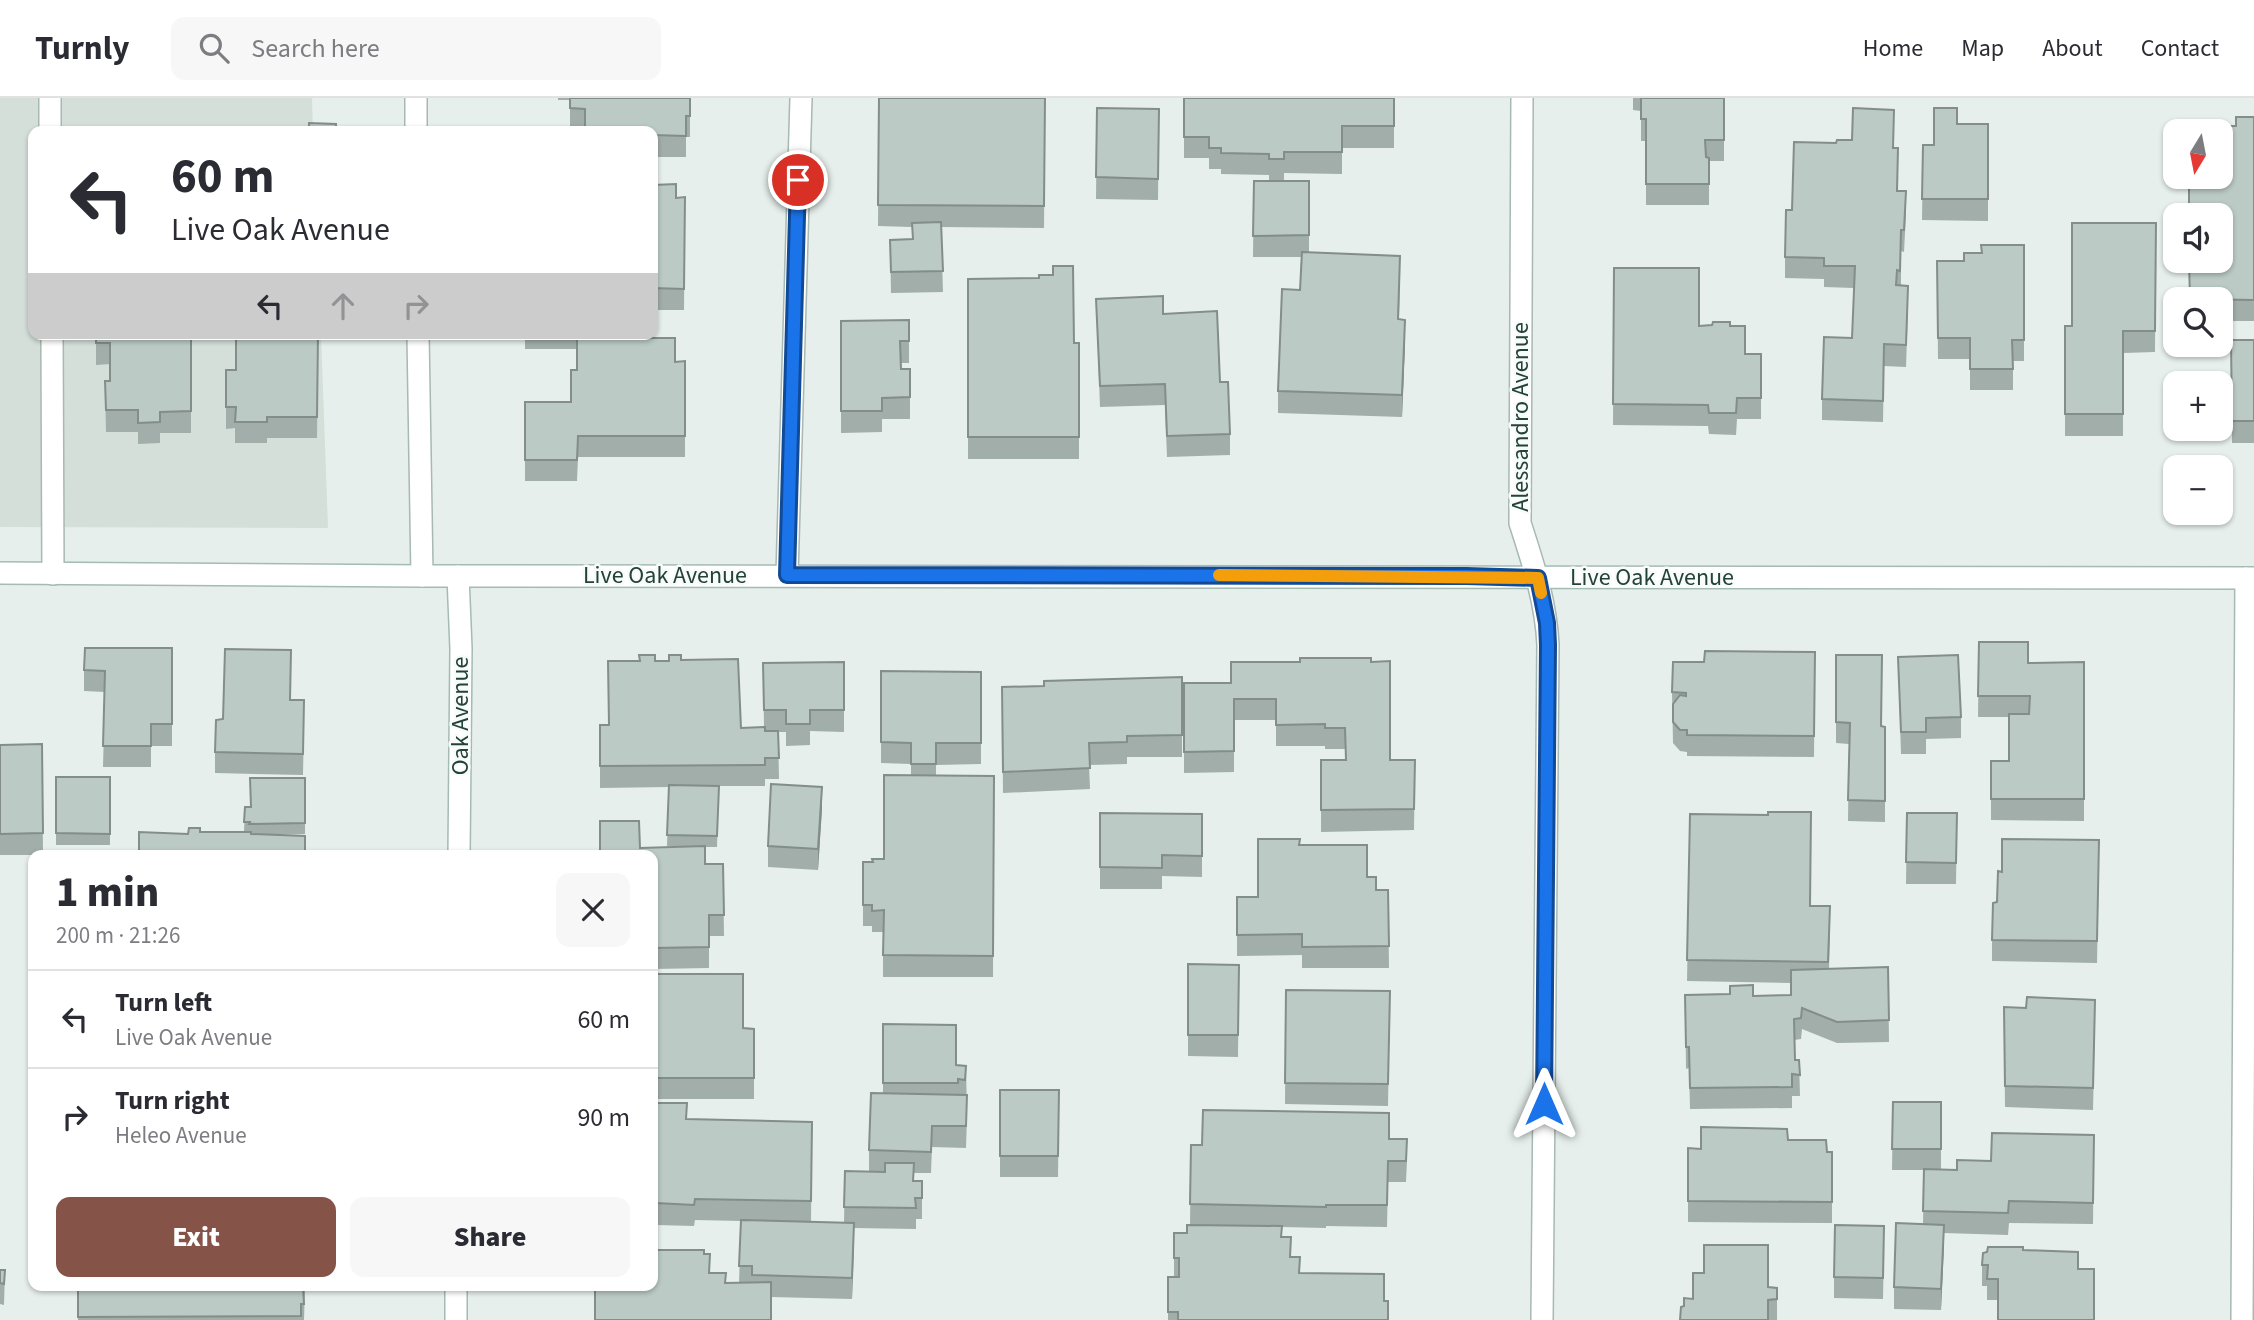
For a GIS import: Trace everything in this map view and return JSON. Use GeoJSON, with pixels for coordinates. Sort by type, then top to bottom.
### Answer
{"type":"FeatureCollection","features":[{"type":"Feature","properties":{"kind":"street"},"geometry":{"type":"LineString","coordinates":[[50,98],[50,126]]}},
{"type":"Feature","properties":{"kind":"street"},"geometry":{"type":"LineString","coordinates":[[416,98],[416,126]]}},
{"type":"Feature","properties":{"kind":"street"},"geometry":{"type":"LineString","coordinates":[[787,575],[801,98]]}},
{"type":"Feature","properties":{"kind":"street","name":"Alessandro Avenue"},"geometry":{"type":"LineString","coordinates":[[1522,98],[1519,509],[1520,523],[1538,578],[1547,623],[1548,645],[1542,1320]]}},
{"type":"Feature","properties":{"kind":"street"},"geometry":{"type":"LineString","coordinates":[[52,340],[53,574]]}},
{"type":"Feature","properties":{"kind":"street"},"geometry":{"type":"LineString","coordinates":[[418,340],[422,576]]}},
{"type":"Feature","properties":{"kind":"street","name":"Live Oak Avenue"},"geometry":{"type":"LineString","coordinates":[[0,573],[2250,578]]}},
{"type":"Feature","properties":{"kind":"street","name":"Oak Avenue"},"geometry":{"type":"LineString","coordinates":[[458,576],[461,649],[459,850]]}},
{"type":"Feature","properties":{"kind":"street"},"geometry":{"type":"LineString","coordinates":[[2242,1320],[2250,578]]}},
{"type":"Feature","properties":{"kind":"street"},"geometry":{"type":"LineString","coordinates":[[456,1291],[456,1320]]}},
{"type":"Feature","properties":{"kind":"shaded area"},"geometry":{"type":"Polygon","coordinates":[[[0,98],[312,98],[313,126],[28,126],[28,340],[321,340],[328,528],[0,527],[0,98]]]}},
{"type":"Feature","properties":{"kind":"building"},"geometry":{"type":"Polygon","coordinates":[[[570,98],[690,98],[686,136],[658,135],[658,126],[585,126],[585,109],[570,108],[570,98]]]}},
{"type":"Feature","properties":{"kind":"building"},"geometry":{"type":"Polygon","coordinates":[[[879,98],[1045,98],[1044,206],[878,205],[879,98]]]}},
{"type":"Feature","properties":{"kind":"building"},"geometry":{"type":"Polygon","coordinates":[[[1184,98],[1394,98],[1394,126],[1342,126],[1342,152],[1284,152],[1284,159],[1269,159],[1269,154],[1221,153],[1221,148],[1209,148],[1209,137],[1184,137],[1184,98]]]}},
{"type":"Feature","properties":{"kind":"building"},"geometry":{"type":"Polygon","coordinates":[[[1641,98],[1724,98],[1724,140],[1705,140],[1706,157],[1709,158],[1709,184],[1646,184],[1646,119],[1641,119],[1641,98]]]}},
{"type":"Feature","properties":{"kind":"building"},"geometry":{"type":"Polygon","coordinates":[[[1097,108],[1159,109],[1158,179],[1096,177],[1097,108]]]}},
{"type":"Feature","properties":{"kind":"building"},"geometry":{"type":"Polygon","coordinates":[[[1853,108],[1894,110],[1893,148],[1898,148],[1897,191],[1906,191],[1900,271],[1897,270],[1896,285],[1908,286],[1906,345],[1884,344],[1883,401],[1822,399],[1824,337],[1852,338],[1855,266],[1824,266],[1824,258],[1785,257],[1786,210],[1792,210],[1794,142],[1836,143],[1837,140],[1852,140],[1853,108]]]}},
{"type":"Feature","properties":{"kind":"building"},"geometry":{"type":"Polygon","coordinates":[[[1934,108],[1957,108],[1957,124],[1988,124],[1988,199],[1922,199],[1923,145],[1934,145],[1934,108]]]}},
{"type":"Feature","properties":{"kind":"building"},"geometry":{"type":"Polygon","coordinates":[[[2236,117],[2254,117],[2254,300],[2233,300],[2233,287],[2190,287],[2189,273],[2233,273],[2233,203],[2189,203],[2189,189],[2233,189],[2233,126],[2236,126],[2236,117]]]}},
{"type":"Feature","properties":{"kind":"building"},"geometry":{"type":"Polygon","coordinates":[[[309,123],[336,124],[336,126],[309,126],[309,123]]]}},
{"type":"Feature","properties":{"kind":"building"},"geometry":{"type":"Polygon","coordinates":[[[1254,181],[1309,181],[1309,235],[1253,236],[1254,181]]]}},
{"type":"Feature","properties":{"kind":"building"},"geometry":{"type":"Polygon","coordinates":[[[676,184],[676,198],[685,197],[684,289],[658,288],[658,185],[676,184]]]}},
{"type":"Feature","properties":{"kind":"building"},"geometry":{"type":"Polygon","coordinates":[[[941,222],[943,271],[891,272],[890,240],[913,239],[912,223],[941,222]]]}},
{"type":"Feature","properties":{"kind":"building"},"geometry":{"type":"Polygon","coordinates":[[[2072,223],[2156,223],[2155,331],[2123,331],[2123,414],[2065,414],[2065,326],[2072,326],[2072,223]]]}},
{"type":"Feature","properties":{"kind":"building"},"geometry":{"type":"Polygon","coordinates":[[[1981,245],[2024,245],[2024,340],[2012,340],[2013,369],[1970,369],[1970,338],[1938,338],[1937,261],[1964,261],[1964,253],[1982,253],[1981,245]]]}},
{"type":"Feature","properties":{"kind":"building"},"geometry":{"type":"Polygon","coordinates":[[[1302,252],[1400,256],[1398,319],[1405,320],[1402,395],[1278,391],[1282,289],[1300,290],[1302,252]]]}},
{"type":"Feature","properties":{"kind":"building"},"geometry":{"type":"Polygon","coordinates":[[[1053,266],[1073,266],[1074,343],[1079,343],[1079,437],[968,437],[968,279],[1039,278],[1039,275],[1053,275],[1053,266]]]}},
{"type":"Feature","properties":{"kind":"building"},"geometry":{"type":"Polygon","coordinates":[[[1614,268],[1699,268],[1699,326],[1712,325],[1713,322],[1730,322],[1730,326],[1745,326],[1745,354],[1761,354],[1761,398],[1737,398],[1736,413],[1709,413],[1708,405],[1613,404],[1614,268]]]}},
{"type":"Feature","properties":{"kind":"building"},"geometry":{"type":"Polygon","coordinates":[[[1163,296],[1163,314],[1217,311],[1220,382],[1228,382],[1230,434],[1167,436],[1165,384],[1100,386],[1096,299],[1163,296]]]}},
{"type":"Feature","properties":{"kind":"building"},"geometry":{"type":"Polygon","coordinates":[[[909,320],[909,341],[900,341],[901,369],[910,369],[910,397],[882,398],[882,411],[841,411],[841,321],[909,320]]]}},
{"type":"Feature","properties":{"kind":"building"},"geometry":{"type":"Polygon","coordinates":[[[675,338],[675,362],[685,361],[685,436],[578,436],[577,460],[525,460],[525,402],[571,402],[571,370],[577,370],[577,340],[675,338]]]}},
{"type":"Feature","properties":{"kind":"building"},"geometry":{"type":"Polygon","coordinates":[[[96,340],[191,340],[191,411],[160,412],[160,422],[138,423],[138,410],[106,410],[105,381],[110,381],[110,343],[96,343],[96,340]]]}},
{"type":"Feature","properties":{"kind":"building"},"geometry":{"type":"Polygon","coordinates":[[[236,340],[318,340],[317,417],[267,417],[267,422],[235,422],[236,407],[226,407],[226,370],[236,370],[236,340]]]}},
{"type":"Feature","properties":{"kind":"building"},"geometry":{"type":"Polygon","coordinates":[[[2233,340],[2254,340],[2254,421],[2233,421],[2233,340]]]}},
{"type":"Feature","properties":{"kind":"building"},"geometry":{"type":"Polygon","coordinates":[[[1979,642],[2028,642],[2028,663],[2084,662],[2084,799],[1991,799],[1991,761],[2009,761],[2009,714],[2029,714],[2030,696],[1978,696],[1979,642]]]}},
{"type":"Feature","properties":{"kind":"building"},"geometry":{"type":"Polygon","coordinates":[[[85,648],[172,648],[172,724],[151,724],[151,746],[103,746],[105,671],[84,670],[85,648]]]}},
{"type":"Feature","properties":{"kind":"building"},"geometry":{"type":"Polygon","coordinates":[[[225,649],[291,650],[290,700],[304,700],[303,754],[215,752],[216,720],[223,719],[225,649]]]}},
{"type":"Feature","properties":{"kind":"building"},"geometry":{"type":"Polygon","coordinates":[[[1705,651],[1815,652],[1814,736],[1687,735],[1687,730],[1680,730],[1673,722],[1673,704],[1680,695],[1686,696],[1686,693],[1672,692],[1673,662],[1704,662],[1705,651]]]}},
{"type":"Feature","properties":{"kind":"building"},"geometry":{"type":"Polygon","coordinates":[[[639,655],[655,655],[655,661],[669,661],[669,655],[681,655],[681,660],[738,659],[741,728],[765,727],[765,731],[778,731],[779,758],[765,758],[765,765],[600,766],[600,725],[609,725],[608,661],[640,661],[639,655]]]}},
{"type":"Feature","properties":{"kind":"building"},"geometry":{"type":"Polygon","coordinates":[[[1836,655],[1882,655],[1881,726],[1885,727],[1885,801],[1848,800],[1850,723],[1836,722],[1836,655]]]}},
{"type":"Feature","properties":{"kind":"building"},"geometry":{"type":"Polygon","coordinates":[[[1958,655],[1961,717],[1926,718],[1926,732],[1901,732],[1898,657],[1958,655]]]}},
{"type":"Feature","properties":{"kind":"building"},"geometry":{"type":"Polygon","coordinates":[[[1300,658],[1371,658],[1371,662],[1390,661],[1390,760],[1415,760],[1414,809],[1321,810],[1321,760],[1346,760],[1345,728],[1325,728],[1325,724],[1276,725],[1276,699],[1234,699],[1234,751],[1184,752],[1184,683],[1231,683],[1231,662],[1300,662],[1300,658]]]}},
{"type":"Feature","properties":{"kind":"building"},"geometry":{"type":"Polygon","coordinates":[[[844,662],[844,710],[810,710],[810,724],[786,724],[786,710],[764,710],[763,663],[844,662]]]}},
{"type":"Feature","properties":{"kind":"building"},"geometry":{"type":"Polygon","coordinates":[[[881,671],[981,672],[981,743],[936,743],[936,764],[911,764],[911,743],[881,742],[881,671]]]}},
{"type":"Feature","properties":{"kind":"building"},"geometry":{"type":"Polygon","coordinates":[[[1182,677],[1182,735],[1127,736],[1127,742],[1089,743],[1090,768],[1003,772],[1002,687],[1044,686],[1044,681],[1182,677]]]}},
{"type":"Feature","properties":{"kind":"building"},"geometry":{"type":"Polygon","coordinates":[[[42,744],[43,833],[0,834],[0,745],[42,744]]]}},
{"type":"Feature","properties":{"kind":"building"},"geometry":{"type":"Polygon","coordinates":[[[884,775],[994,776],[993,956],[883,955],[884,910],[872,911],[872,905],[863,905],[863,862],[884,859],[884,775]]]}},
{"type":"Feature","properties":{"kind":"building"},"geometry":{"type":"Polygon","coordinates":[[[56,777],[110,777],[110,834],[56,833],[56,777]]]}},
{"type":"Feature","properties":{"kind":"building"},"geometry":{"type":"Polygon","coordinates":[[[250,778],[305,778],[305,823],[244,822],[245,807],[251,807],[250,778]]]}},
{"type":"Feature","properties":{"kind":"building"},"geometry":{"type":"Polygon","coordinates":[[[771,784],[822,787],[818,849],[768,846],[771,784]]]}},
{"type":"Feature","properties":{"kind":"building"},"geometry":{"type":"Polygon","coordinates":[[[669,785],[719,786],[717,836],[667,835],[669,785]]]}},
{"type":"Feature","properties":{"kind":"building"},"geometry":{"type":"Polygon","coordinates":[[[1768,812],[1811,812],[1810,906],[1830,906],[1828,962],[1687,960],[1690,814],[1768,815],[1768,812]]]}},
{"type":"Feature","properties":{"kind":"building"},"geometry":{"type":"Polygon","coordinates":[[[1100,813],[1202,814],[1202,856],[1162,855],[1162,868],[1100,867],[1100,813]]]}},
{"type":"Feature","properties":{"kind":"building"},"geometry":{"type":"Polygon","coordinates":[[[1907,813],[1957,813],[1956,863],[1906,862],[1907,813]]]}},
{"type":"Feature","properties":{"kind":"building"},"geometry":{"type":"Polygon","coordinates":[[[600,821],[639,821],[640,848],[705,846],[705,864],[723,864],[724,915],[709,915],[709,947],[658,948],[658,850],[600,850],[600,821]]]}},
{"type":"Feature","properties":{"kind":"building"},"geometry":{"type":"Polygon","coordinates":[[[189,828],[200,828],[200,832],[305,836],[305,850],[139,850],[139,832],[188,834],[189,828]]]}},
{"type":"Feature","properties":{"kind":"building"},"geometry":{"type":"Polygon","coordinates":[[[1258,839],[1300,839],[1299,845],[1367,845],[1367,877],[1376,877],[1376,890],[1388,890],[1389,946],[1302,947],[1302,934],[1237,935],[1237,897],[1258,897],[1258,839]]]}},
{"type":"Feature","properties":{"kind":"building"},"geometry":{"type":"Polygon","coordinates":[[[2002,839],[2099,840],[2097,941],[1992,940],[1993,903],[1997,902],[1998,871],[2002,872],[2002,839]]]}},
{"type":"Feature","properties":{"kind":"building"},"geometry":{"type":"Polygon","coordinates":[[[1188,964],[1239,965],[1238,1035],[1188,1035],[1188,964]]]}},
{"type":"Feature","properties":{"kind":"building"},"geometry":{"type":"Polygon","coordinates":[[[1888,967],[1889,1020],[1837,1022],[1802,1008],[1801,1018],[1794,1019],[1795,1060],[1799,1060],[1800,1075],[1792,1074],[1792,1087],[1690,1088],[1685,995],[1730,994],[1730,986],[1753,985],[1753,996],[1791,995],[1791,970],[1888,967]]]}},
{"type":"Feature","properties":{"kind":"building"},"geometry":{"type":"Polygon","coordinates":[[[658,974],[743,974],[743,1028],[754,1029],[754,1078],[658,1078],[658,974]]]}},
{"type":"Feature","properties":{"kind":"building"},"geometry":{"type":"Polygon","coordinates":[[[1286,990],[1390,991],[1388,1084],[1285,1083],[1286,990]]]}},
{"type":"Feature","properties":{"kind":"building"},"geometry":{"type":"Polygon","coordinates":[[[2027,997],[2095,1000],[2093,1088],[2005,1086],[2004,1007],[2026,1008],[2027,997]]]}},
{"type":"Feature","properties":{"kind":"building"},"geometry":{"type":"Polygon","coordinates":[[[883,1024],[956,1025],[956,1065],[966,1066],[965,1080],[958,1079],[958,1083],[883,1083],[883,1024]]]}},
{"type":"Feature","properties":{"kind":"building"},"geometry":{"type":"Polygon","coordinates":[[[1000,1090],[1059,1090],[1058,1156],[1000,1156],[1000,1090]]]}},
{"type":"Feature","properties":{"kind":"building"},"geometry":{"type":"Polygon","coordinates":[[[871,1093],[967,1095],[966,1126],[932,1126],[931,1152],[869,1150],[871,1093]]]}},
{"type":"Feature","properties":{"kind":"building"},"geometry":{"type":"Polygon","coordinates":[[[1893,1102],[1941,1102],[1941,1149],[1892,1149],[1893,1102]]]}},
{"type":"Feature","properties":{"kind":"building"},"geometry":{"type":"Polygon","coordinates":[[[658,1103],[687,1103],[686,1119],[812,1122],[811,1201],[695,1199],[694,1205],[658,1203],[658,1103]]]}},
{"type":"Feature","properties":{"kind":"building"},"geometry":{"type":"Polygon","coordinates":[[[1203,1110],[1389,1113],[1389,1139],[1407,1139],[1406,1161],[1388,1161],[1387,1205],[1326,1207],[1190,1204],[1191,1145],[1202,1145],[1203,1110]]]}},
{"type":"Feature","properties":{"kind":"building"},"geometry":{"type":"Polygon","coordinates":[[[1701,1127],[1787,1129],[1788,1140],[1826,1140],[1827,1152],[1832,1152],[1832,1202],[1688,1201],[1688,1148],[1701,1149],[1701,1127]]]}},
{"type":"Feature","properties":{"kind":"building"},"geometry":{"type":"Polygon","coordinates":[[[1992,1133],[2094,1135],[2093,1203],[2009,1201],[2008,1213],[1923,1211],[1924,1169],[1957,1170],[1957,1160],[1991,1161],[1992,1133]]]}},
{"type":"Feature","properties":{"kind":"building"},"geometry":{"type":"Polygon","coordinates":[[[885,1163],[914,1163],[913,1181],[922,1181],[922,1198],[915,1198],[916,1208],[844,1207],[845,1171],[885,1172],[885,1163]]]}},
{"type":"Feature","properties":{"kind":"building"},"geometry":{"type":"Polygon","coordinates":[[[741,1220],[854,1223],[852,1278],[752,1275],[752,1266],[739,1266],[741,1220]]]}},
{"type":"Feature","properties":{"kind":"building"},"geometry":{"type":"Polygon","coordinates":[[[1896,1223],[1944,1225],[1941,1289],[1894,1287],[1896,1223]]]}},
{"type":"Feature","properties":{"kind":"building"},"geometry":{"type":"Polygon","coordinates":[[[1187,1225],[1282,1226],[1281,1237],[1291,1237],[1290,1257],[1300,1257],[1299,1273],[1384,1274],[1384,1301],[1388,1301],[1388,1320],[1178,1320],[1178,1312],[1168,1312],[1168,1277],[1179,1277],[1179,1258],[1174,1258],[1174,1233],[1187,1233],[1187,1225]]]}},
{"type":"Feature","properties":{"kind":"building"},"geometry":{"type":"Polygon","coordinates":[[[1835,1225],[1884,1226],[1883,1278],[1834,1277],[1835,1225]]]}},
{"type":"Feature","properties":{"kind":"building"},"geometry":{"type":"Polygon","coordinates":[[[1704,1245],[1768,1245],[1768,1287],[1777,1288],[1777,1299],[1768,1300],[1768,1320],[1680,1320],[1684,1298],[1693,1299],[1693,1273],[1704,1273],[1704,1245]]]}},
{"type":"Feature","properties":{"kind":"building"},"geometry":{"type":"Polygon","coordinates":[[[1988,1247],[2078,1252],[2078,1269],[2094,1269],[2094,1320],[1998,1320],[1998,1279],[1987,1279],[1988,1265],[1982,1265],[1983,1253],[1987,1252],[1988,1247]]]}},
{"type":"Feature","properties":{"kind":"building"},"geometry":{"type":"Polygon","coordinates":[[[658,1250],[704,1250],[704,1254],[710,1254],[709,1273],[726,1273],[725,1283],[771,1282],[771,1320],[595,1320],[595,1291],[658,1291],[658,1250]]]}},
{"type":"Feature","properties":{"kind":"building"},"geometry":{"type":"Polygon","coordinates":[[[0,1270],[5,1270],[4,1284],[0,1283],[0,1270]]]}},
{"type":"Feature","properties":{"kind":"building"},"geometry":{"type":"Polygon","coordinates":[[[78,1291],[303,1291],[301,1316],[78,1317],[78,1291]]]}},
{"type":"Feature","properties":{"kind":"slow traffic"},"geometry":{"type":"LineString","coordinates":[[1219,575],[1538,578],[1541,593]]}},
{"type":"Feature","properties":{"kind":"route"},"geometry":{"type":"LineString","coordinates":[[798,180],[787,575],[1538,578],[1547,623],[1548,645],[1544,1104]]}}]}
